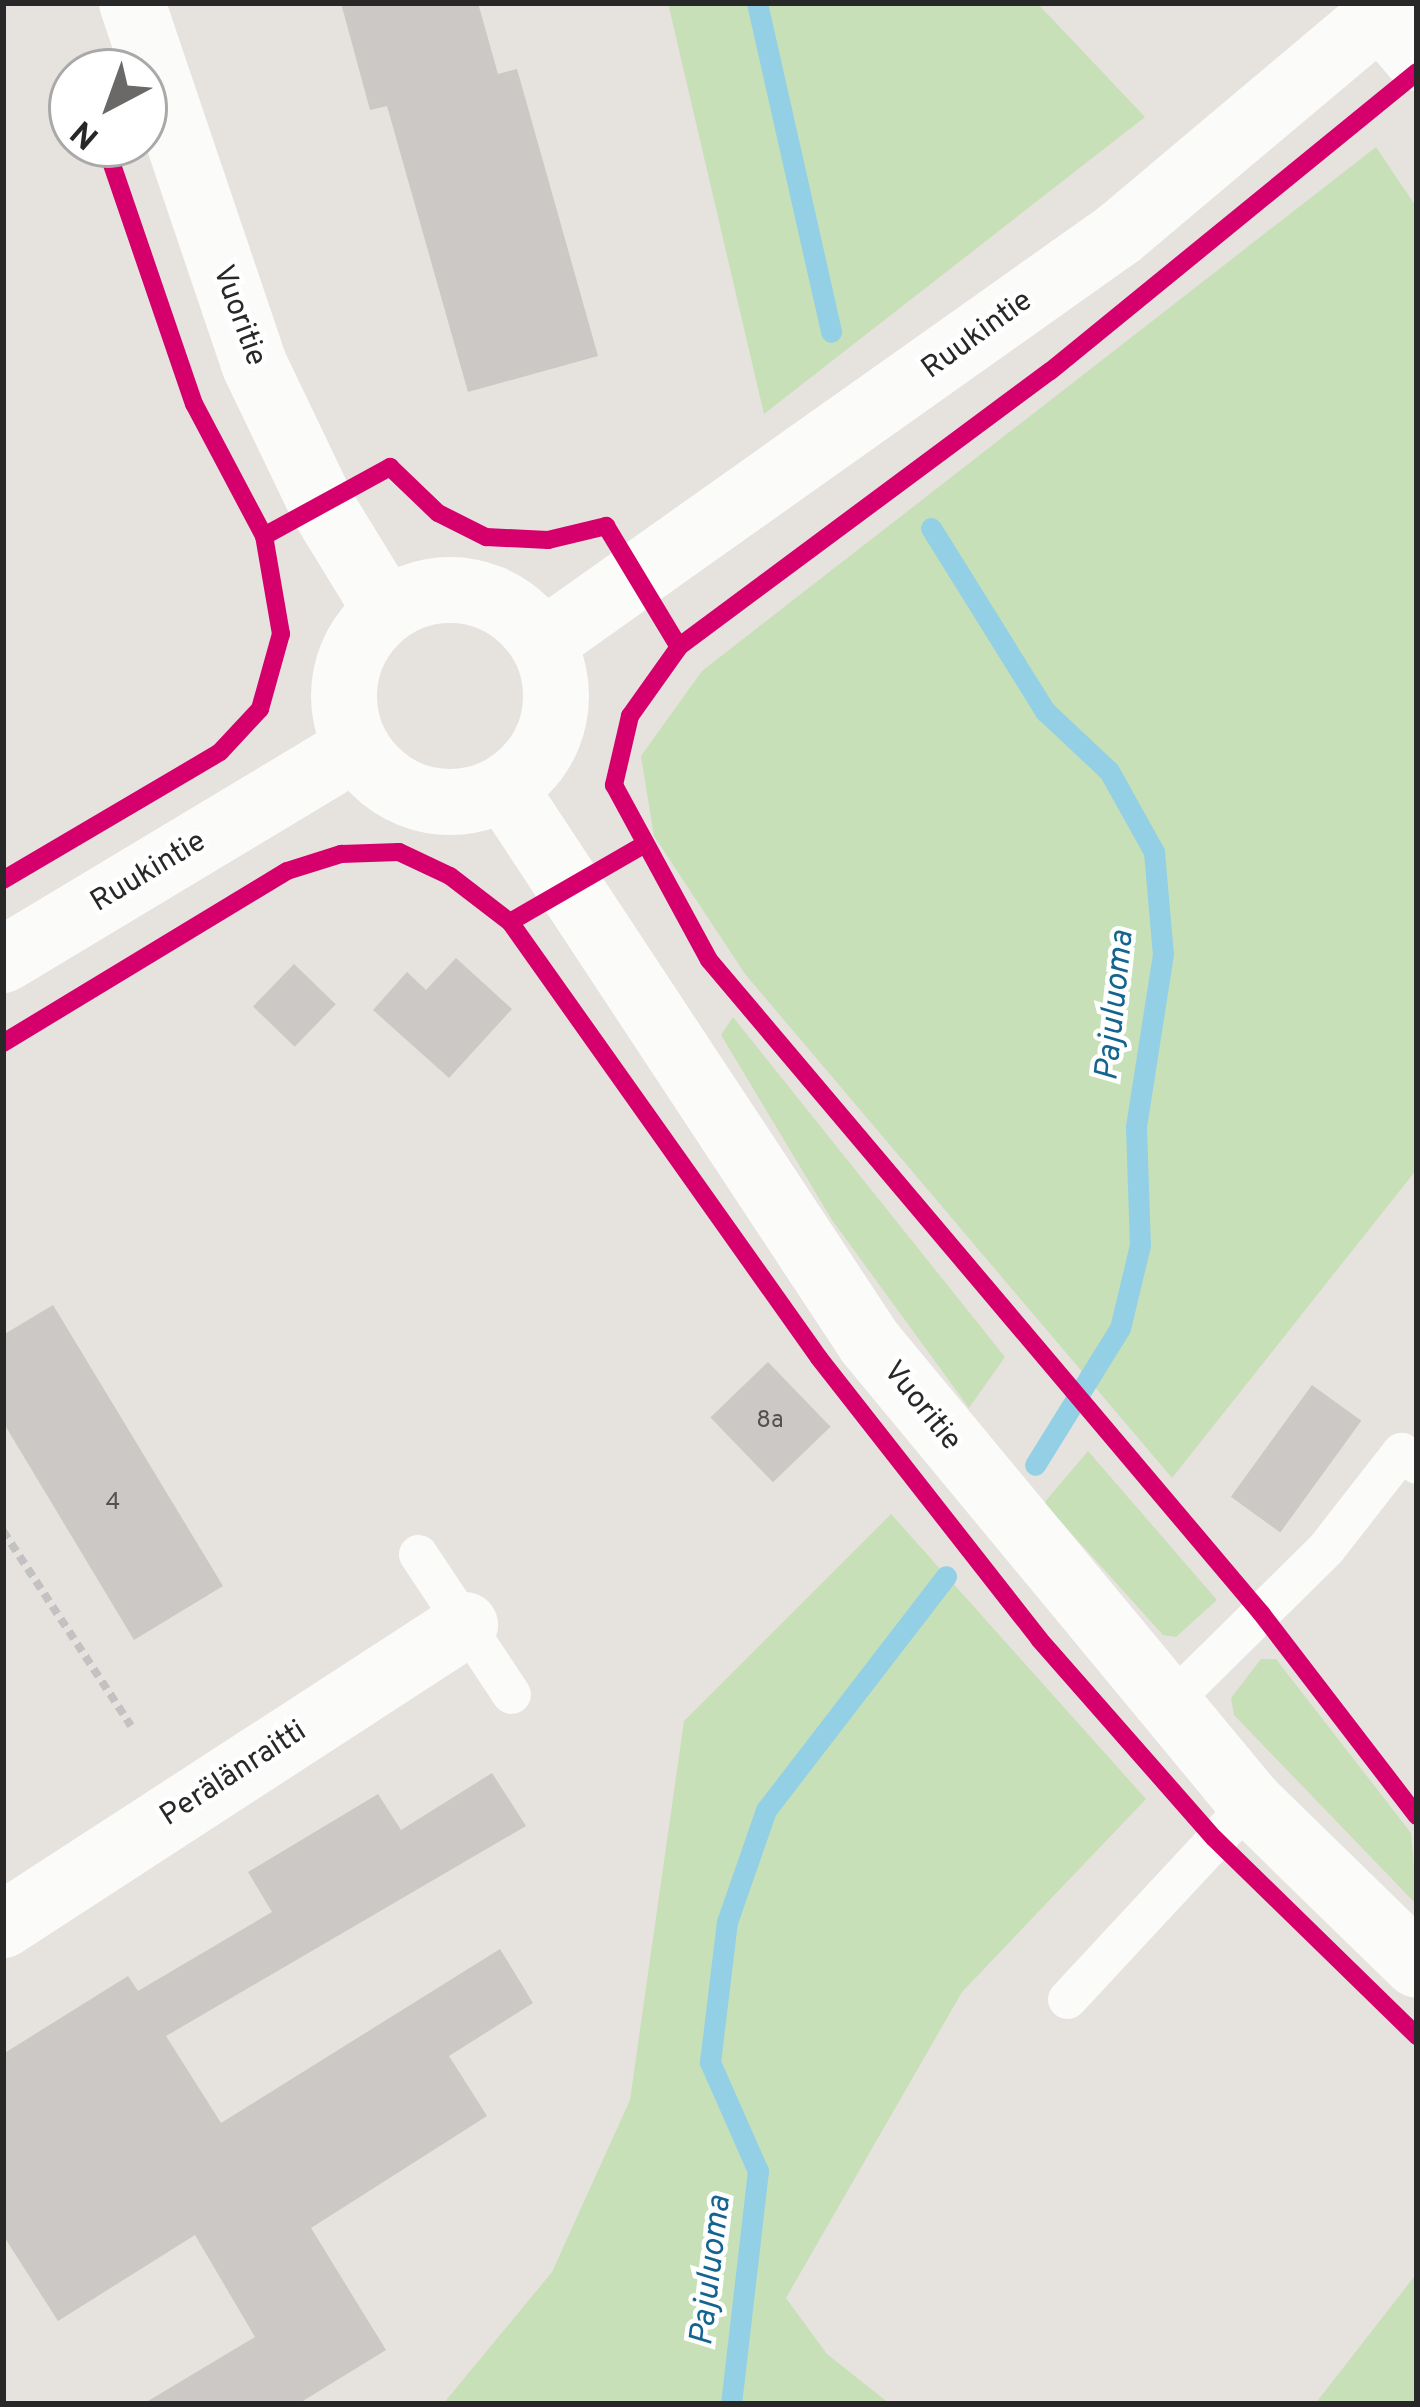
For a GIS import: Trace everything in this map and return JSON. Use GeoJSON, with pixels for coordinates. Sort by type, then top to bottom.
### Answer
{"type":"FeatureCollection","features":[{"type":"Feature","properties":{"kind":"street","name":"Vuoritie"},"geometry":{"type":"LineString","coordinates":[[132,3],[255,366],[321,504],[386,610]]}},
{"type":"Feature","properties":{"kind":"street","name":"Ruukintie"},"geometry":{"type":"LineString","coordinates":[[542,643],[641,582],[1397,26]]}},
{"type":"Feature","properties":{"kind":"street"},"geometry":{"type":"LineString","coordinates":[[454,589],[489,596],[542,643],[555,674],[548,740],[504,788],[472,801],[405,794],[356,748],[344,704],[350,658],[386,610],[454,589]]}},
{"type":"Feature","properties":{"kind":"street","name":"Ruukintie"},"geometry":{"type":"LineString","coordinates":[[3,960],[356,748]]}},
{"type":"Feature","properties":{"kind":"street","name":"Vuoritie"},"geometry":{"type":"LineString","coordinates":[[504,788],[870,1342],[1250,1802],[1417,1965]]}},
{"type":"Feature","properties":{"kind":"street","name":"Perälänraitti"},"geometry":{"type":"LineString","coordinates":[[3,1925],[465,1625]]}},
{"type":"Feature","properties":{"kind":"lane"},"geometry":{"type":"LineString","coordinates":[[1168,1705],[1326,1548],[1401,1451],[1417,1464]]}},
{"type":"Feature","properties":{"kind":"lane"},"geometry":{"type":"LineString","coordinates":[[418,1554],[511,1694]]}},
{"type":"Feature","properties":{"kind":"lane"},"geometry":{"type":"LineString","coordinates":[[1067,1999],[1250,1802]]}},
{"type":"Feature","properties":{"kind":"path"},"geometry":{"type":"LineString","coordinates":[[3,1532],[131,1726]]}},
{"type":"Feature","properties":{"kind":"green space"},"geometry":{"type":"Polygon","coordinates":[[[668,3],[1037,3],[1145,117],[764,414],[668,3]]]}},
{"type":"Feature","properties":{"kind":"green space"},"geometry":{"type":"Polygon","coordinates":[[[1376,147],[1417,208],[1417,1169],[1172,1478],[745,974],[654,836],[641,756],[702,671],[1376,147]]]}},
{"type":"Feature","properties":{"kind":"green space"},"geometry":{"type":"Polygon","coordinates":[[[733,1017],[1005,1357],[969,1408],[832,1220],[721,1035],[733,1017]]]}},
{"type":"Feature","properties":{"kind":"green space"},"geometry":{"type":"Polygon","coordinates":[[[1088,1451],[1217,1600],[1176,1637],[1163,1635],[1044,1503],[1088,1451]]]}},
{"type":"Feature","properties":{"kind":"green space"},"geometry":{"type":"Polygon","coordinates":[[[891,1514],[1146,1799],[962,1992],[786,2298],[827,2354],[890,2404],[443,2404],[552,2272],[630,2100],[684,1721],[891,1514]]]}},
{"type":"Feature","properties":{"kind":"green space"},"geometry":{"type":"Polygon","coordinates":[[[1261,1659],[1276,1659],[1411,1833],[1417,1905],[1234,1715],[1231,1698],[1261,1659]]]}},
{"type":"Feature","properties":{"kind":"green space"},"geometry":{"type":"Polygon","coordinates":[[[1417,2273],[1417,2404],[1315,2404],[1417,2273]]]}},
{"type":"Feature","properties":{"kind":"building"},"geometry":{"type":"Polygon","coordinates":[[[341,3],[478,3],[498,74],[517,69],[598,356],[468,392],[387,106],[370,110],[341,3]]]}},
{"type":"Feature","properties":{"kind":"building"},"geometry":{"type":"Polygon","coordinates":[[[456,958],[512,1009],[449,1078],[373,1010],[407,972],[426,990],[456,958]]]}},
{"type":"Feature","properties":{"kind":"building"},"geometry":{"type":"Polygon","coordinates":[[[294,964],[336,1004],[295,1047],[253,1006],[294,964]]]}},
{"type":"Feature","properties":{"kind":"building"},"geometry":{"type":"Polygon","coordinates":[[[53,1305],[223,1586],[134,1640],[3,1422],[3,1335],[53,1305]]]}},
{"type":"Feature","properties":{"kind":"building"},"geometry":{"type":"Polygon","coordinates":[[[768,1362],[831,1427],[773,1482],[710,1418],[768,1362]]]}},
{"type":"Feature","properties":{"kind":"building"},"geometry":{"type":"Polygon","coordinates":[[[1312,1385],[1361,1421],[1280,1532],[1231,1497],[1312,1385]]]}},
{"type":"Feature","properties":{"kind":"building"},"geometry":{"type":"Polygon","coordinates":[[[492,1773],[526,1826],[166,2036],[221,2123],[500,1949],[533,2003],[449,2056],[487,2116],[311,2228],[386,2350],[298,2404],[143,2404],[255,2337],[195,2235],[58,2321],[3,2235],[3,2054],[128,1976],[138,1991],[272,1912],[248,1872],[378,1794],[401,1830],[492,1773]]]}},
{"type":"Feature","properties":{"kind":"waterway","name":"Pajuluoma"},"geometry":{"type":"LineString","coordinates":[[757,3],[831,332]]}},
{"type":"Feature","properties":{"kind":"waterway","name":"Pajuluoma"},"geometry":{"type":"LineString","coordinates":[[931,528],[1045,711],[1109,771],[1154,852],[1163,954],[1136,1127],[1140,1245],[1120,1328],[1035,1465]]}},
{"type":"Feature","properties":{"kind":"waterway","name":"Pajuluoma"},"geometry":{"type":"LineString","coordinates":[[731,2404],[758,2171],[710,2062],[727,1922],[766,1810],[946,1576]]}},
{"type":"Feature","properties":{"kind":"cycle path"},"geometry":{"type":"LineString","coordinates":[[1417,72],[1050,371],[679,647],[630,716],[614,785],[709,960],[1261,1613],[1417,1816]]}},
{"type":"Feature","properties":{"kind":"cycle path"},"geometry":{"type":"LineString","coordinates":[[3,880],[220,752],[260,709],[281,634],[264,536],[194,404],[113,168]]}},
{"type":"Feature","properties":{"kind":"cycle path"},"geometry":{"type":"LineString","coordinates":[[264,536],[390,467],[438,513],[486,537],[548,540],[606,526],[679,647]]}},
{"type":"Feature","properties":{"kind":"cycle path"},"geometry":{"type":"LineString","coordinates":[[510,922],[640,847]]}},
{"type":"Feature","properties":{"kind":"cycle path"},"geometry":{"type":"LineString","coordinates":[[3,1043],[287,871],[341,854],[399,852],[450,876],[510,922],[819,1358],[1039,1639],[1214,1838],[1417,2036]]}}]}
